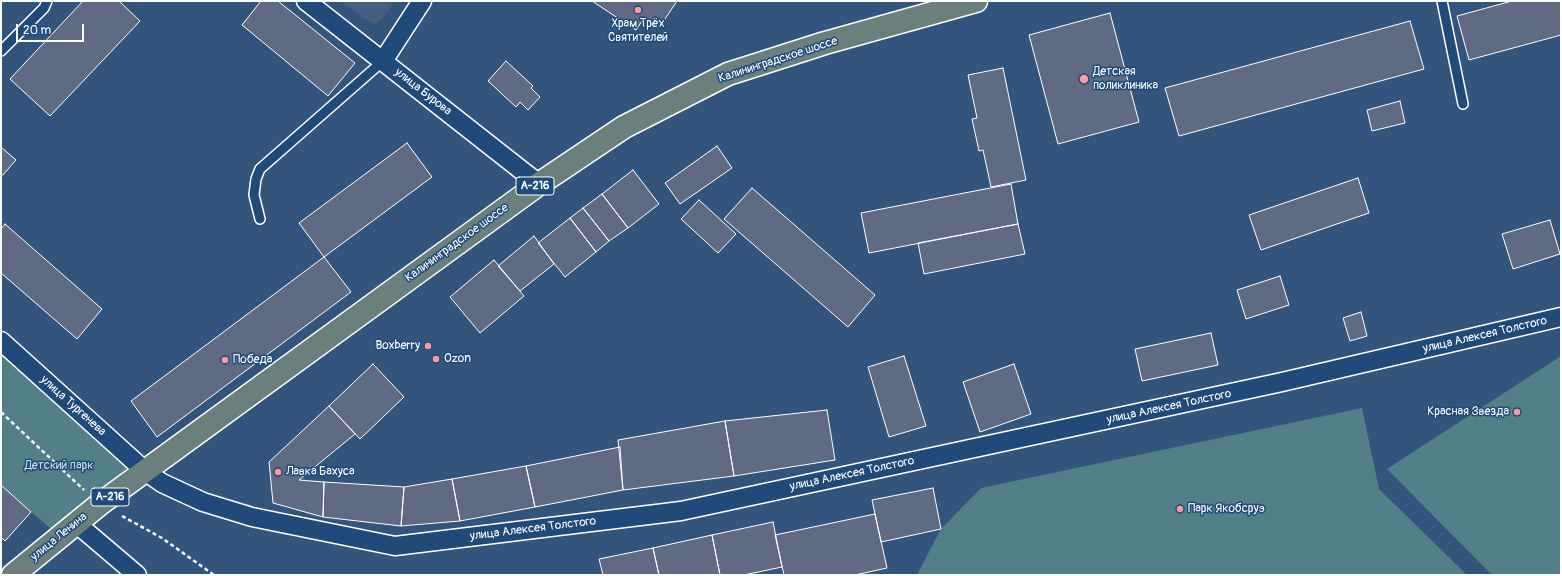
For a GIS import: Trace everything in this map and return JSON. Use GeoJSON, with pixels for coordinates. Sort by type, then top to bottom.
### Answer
{"type":"FeatureCollection","features":[{"type":"Feature","properties":{"kind":"main road","name":"Калининградское шоссе"},"geometry":{"type":"LineString","coordinates":[[144,471],[539,184],[624,127],[728,74],[976,1]]}},
{"type":"Feature","properties":{"kind":"main road","name":"улица Ленина"},"geometry":{"type":"LineString","coordinates":[[13,575],[100,504],[144,471]]}},
{"type":"Feature","properties":{"kind":"street","name":"улица Бурова"},"geometry":{"type":"LineString","coordinates":[[306,1],[539,184]]}},
{"type":"Feature","properties":{"kind":"street"},"geometry":{"type":"LineString","coordinates":[[383,61],[422,1]]}},
{"type":"Feature","properties":{"kind":"street","name":"улица Алексея Толстого"},"geometry":{"type":"LineString","coordinates":[[144,471],[162,483],[203,502],[252,517],[395,546],[681,511],[1282,382],[1561,317]]}},
{"type":"Feature","properties":{"kind":"street","name":"улица Тургенева"},"geometry":{"type":"LineString","coordinates":[[1,341],[144,471]]}},
{"type":"Feature","properties":{"kind":"street"},"geometry":{"type":"LineString","coordinates":[[76,524],[137,575]]}},
{"type":"Feature","properties":{"kind":"lane"},"geometry":{"type":"LineString","coordinates":[[1,51],[44,8],[47,1]]}},
{"type":"Feature","properties":{"kind":"lane"},"geometry":{"type":"LineString","coordinates":[[1442,1],[1463,104]]}},
{"type":"Feature","properties":{"kind":"lane"},"geometry":{"type":"LineString","coordinates":[[260,219],[254,194],[256,179],[260,170],[383,61]]}},
{"type":"Feature","properties":{"kind":"path"},"geometry":{"type":"LineString","coordinates":[[1,412],[100,504],[162,538],[214,575]]}},
{"type":"Feature","properties":{"kind":"shaded area"},"geometry":{"type":"Polygon","coordinates":[[[341,1],[395,1],[381,20],[374,24],[363,18],[341,1]]]}},
{"type":"Feature","properties":{"kind":"green space","name":"Детский парк"},"geometry":{"type":"Polygon","coordinates":[[[1,341],[145,471],[60,537],[1,485],[1,341]]]}},
{"type":"Feature","properties":{"kind":"green space","name":"Красная Звезда"},"geometry":{"type":"Polygon","coordinates":[[[1561,356],[1561,575],[1492,575],[1387,469],[1561,356]]]}},
{"type":"Feature","properties":{"kind":"green space","name":"Парк Якобсруэ"},"geometry":{"type":"Polygon","coordinates":[[[1362,408],[1379,489],[1467,575],[917,575],[941,529],[981,488],[1362,408]]]}},
{"type":"Feature","properties":{"kind":"building"},"geometry":{"type":"Polygon","coordinates":[[[83,1],[119,1],[140,21],[50,116],[10,79],[83,1]]]}},
{"type":"Feature","properties":{"kind":"building"},"geometry":{"type":"Polygon","coordinates":[[[261,1],[278,1],[355,63],[328,96],[242,25],[261,1]]]}},
{"type":"Feature","properties":{"kind":"building","name":"Храм Трёх Святителей"},"geometry":{"type":"Polygon","coordinates":[[[592,1],[677,1],[659,28],[644,18],[636,30],[592,1]]]}},
{"type":"Feature","properties":{"kind":"building"},"geometry":{"type":"Polygon","coordinates":[[[1512,1],[1561,1],[1561,35],[1469,60],[1457,16],[1512,1]]]}},
{"type":"Feature","properties":{"kind":"building","name":"Детская поликлиника"},"geometry":{"type":"Polygon","coordinates":[[[1110,13],[1139,122],[1058,144],[1029,35],[1110,13]]]}},
{"type":"Feature","properties":{"kind":"building"},"geometry":{"type":"Polygon","coordinates":[[[1410,21],[1424,69],[1179,136],[1165,88],[1410,21]]]}},
{"type":"Feature","properties":{"kind":"building"},"geometry":{"type":"Polygon","coordinates":[[[506,61],[533,86],[531,88],[540,97],[528,110],[520,102],[516,107],[488,81],[506,61]]]}},
{"type":"Feature","properties":{"kind":"building"},"geometry":{"type":"Polygon","coordinates":[[[1003,68],[1026,180],[991,187],[983,150],[979,151],[972,119],[977,118],[968,75],[1003,68]]]}},
{"type":"Feature","properties":{"kind":"building"},"geometry":{"type":"Polygon","coordinates":[[[1400,101],[1405,123],[1372,131],[1367,110],[1400,101]]]}},
{"type":"Feature","properties":{"kind":"building"},"geometry":{"type":"Polygon","coordinates":[[[407,143],[432,177],[324,257],[299,223],[407,143]]]}},
{"type":"Feature","properties":{"kind":"building"},"geometry":{"type":"Polygon","coordinates":[[[717,146],[732,168],[680,204],[665,183],[717,146]]]}},
{"type":"Feature","properties":{"kind":"building"},"geometry":{"type":"Polygon","coordinates":[[[1,147],[16,160],[1,177],[1,147]]]}},
{"type":"Feature","properties":{"kind":"building"},"geometry":{"type":"Polygon","coordinates":[[[633,170],[659,204],[628,228],[602,194],[633,170]]]}},
{"type":"Feature","properties":{"kind":"building"},"geometry":{"type":"Polygon","coordinates":[[[1358,178],[1369,213],[1261,250],[1249,215],[1358,178]]]}},
{"type":"Feature","properties":{"kind":"building"},"geometry":{"type":"Polygon","coordinates":[[[1011,184],[1018,224],[869,253],[861,213],[1011,184]]]}},
{"type":"Feature","properties":{"kind":"building"},"geometry":{"type":"Polygon","coordinates":[[[752,188],[875,295],[848,327],[724,219],[752,188]]]}},
{"type":"Feature","properties":{"kind":"building"},"geometry":{"type":"Polygon","coordinates":[[[602,194],[628,228],[609,241],[583,208],[602,194]]]}},
{"type":"Feature","properties":{"kind":"building"},"geometry":{"type":"Polygon","coordinates":[[[699,200],[736,234],[718,253],[681,219],[699,200]]]}},
{"type":"Feature","properties":{"kind":"building"},"geometry":{"type":"Polygon","coordinates":[[[583,208],[609,241],[596,252],[570,218],[583,208]]]}},
{"type":"Feature","properties":{"kind":"building"},"geometry":{"type":"Polygon","coordinates":[[[570,218],[596,252],[565,277],[538,243],[570,218]]]}},
{"type":"Feature","properties":{"kind":"building"},"geometry":{"type":"Polygon","coordinates":[[[1550,220],[1560,254],[1513,269],[1502,234],[1550,220]]]}},
{"type":"Feature","properties":{"kind":"building"},"geometry":{"type":"Polygon","coordinates":[[[5,224],[102,309],[77,339],[1,273],[1,229],[5,224]]]}},
{"type":"Feature","properties":{"kind":"building"},"geometry":{"type":"Polygon","coordinates":[[[1018,224],[1025,254],[924,274],[918,243],[1018,224]]]}},
{"type":"Feature","properties":{"kind":"building"},"geometry":{"type":"Polygon","coordinates":[[[534,236],[554,264],[520,291],[498,266],[534,236]]]}},
{"type":"Feature","properties":{"kind":"building"},"geometry":{"type":"Polygon","coordinates":[[[324,257],[351,292],[157,437],[131,401],[324,257]]]}},
{"type":"Feature","properties":{"kind":"building"},"geometry":{"type":"Polygon","coordinates":[[[494,260],[524,296],[480,333],[450,297],[494,260]]]}},
{"type":"Feature","properties":{"kind":"building"},"geometry":{"type":"Polygon","coordinates":[[[1280,276],[1289,305],[1246,319],[1237,290],[1280,276]]]}},
{"type":"Feature","properties":{"kind":"building"},"geometry":{"type":"Polygon","coordinates":[[[1361,312],[1367,336],[1350,341],[1343,318],[1361,312]]]}},
{"type":"Feature","properties":{"kind":"building"},"geometry":{"type":"Polygon","coordinates":[[[1211,333],[1218,365],[1142,381],[1135,349],[1211,333]]]}},
{"type":"Feature","properties":{"kind":"building"},"geometry":{"type":"Polygon","coordinates":[[[904,356],[926,426],[889,437],[868,367],[904,356]]]}},
{"type":"Feature","properties":{"kind":"building"},"geometry":{"type":"Polygon","coordinates":[[[373,364],[404,397],[360,439],[329,406],[373,364]]]}},
{"type":"Feature","properties":{"kind":"building"},"geometry":{"type":"Polygon","coordinates":[[[1014,364],[1031,414],[980,432],[963,382],[1014,364]]]}},
{"type":"Feature","properties":{"kind":"building"},"geometry":{"type":"Polygon","coordinates":[[[329,406],[355,434],[299,480],[324,482],[323,517],[273,503],[269,462],[329,406]]]}},
{"type":"Feature","properties":{"kind":"building"},"geometry":{"type":"Polygon","coordinates":[[[827,410],[835,460],[734,476],[725,421],[827,410]]]}},
{"type":"Feature","properties":{"kind":"building"},"geometry":{"type":"Polygon","coordinates":[[[725,421],[734,476],[623,490],[618,440],[725,421]]]}},
{"type":"Feature","properties":{"kind":"building"},"geometry":{"type":"Polygon","coordinates":[[[620,447],[623,490],[535,507],[526,466],[620,447]]]}},
{"type":"Feature","properties":{"kind":"building"},"geometry":{"type":"Polygon","coordinates":[[[526,466],[535,507],[460,521],[452,479],[526,466]]]}},
{"type":"Feature","properties":{"kind":"building"},"geometry":{"type":"Polygon","coordinates":[[[452,479],[460,521],[401,526],[404,487],[452,479]]]}},
{"type":"Feature","properties":{"kind":"building"},"geometry":{"type":"Polygon","coordinates":[[[324,482],[404,487],[401,526],[323,517],[324,482]]]}},
{"type":"Feature","properties":{"kind":"building"},"geometry":{"type":"Polygon","coordinates":[[[1,485],[31,512],[5,541],[1,537],[1,485]]]}},
{"type":"Feature","properties":{"kind":"building"},"geometry":{"type":"Polygon","coordinates":[[[933,488],[941,529],[881,542],[872,500],[933,488]]]}},
{"type":"Feature","properties":{"kind":"building"},"geometry":{"type":"Polygon","coordinates":[[[875,514],[887,568],[855,575],[784,575],[775,535],[875,514]]]}},
{"type":"Feature","properties":{"kind":"building"},"geometry":{"type":"Polygon","coordinates":[[[773,522],[782,567],[744,575],[720,575],[712,535],[773,522]]]}},
{"type":"Feature","properties":{"kind":"building"},"geometry":{"type":"Polygon","coordinates":[[[712,535],[720,575],[659,575],[653,548],[712,535]]]}},
{"type":"Feature","properties":{"kind":"building"},"geometry":{"type":"Polygon","coordinates":[[[653,548],[659,575],[603,575],[599,559],[653,548]]]}},
{"type":"Feature","properties":{"kind":"place","name":"Храм Трёх Святителей"},"geometry":{"type":"Point","coordinates":[638,10]}},
{"type":"Feature","properties":{"kind":"place","name":"Детская поликлиника"},"geometry":{"type":"Point","coordinates":[1084,79]}},
{"type":"Feature","properties":{"kind":"place","name":"Boxberry"},"geometry":{"type":"Point","coordinates":[428,346]}},
{"type":"Feature","properties":{"kind":"place","name":"Ozon"},"geometry":{"type":"Point","coordinates":[436,359]}},
{"type":"Feature","properties":{"kind":"place","name":"Победа"},"geometry":{"type":"Point","coordinates":[225,360]}},
{"type":"Feature","properties":{"kind":"place","name":"Красная Звезда"},"geometry":{"type":"Point","coordinates":[1517,412]}},
{"type":"Feature","properties":{"kind":"place","name":"Лавка Бахуса"},"geometry":{"type":"Point","coordinates":[278,472]}},
{"type":"Feature","properties":{"kind":"place","name":"Парк Якобсруэ"},"geometry":{"type":"Point","coordinates":[1180,509]}}]}
